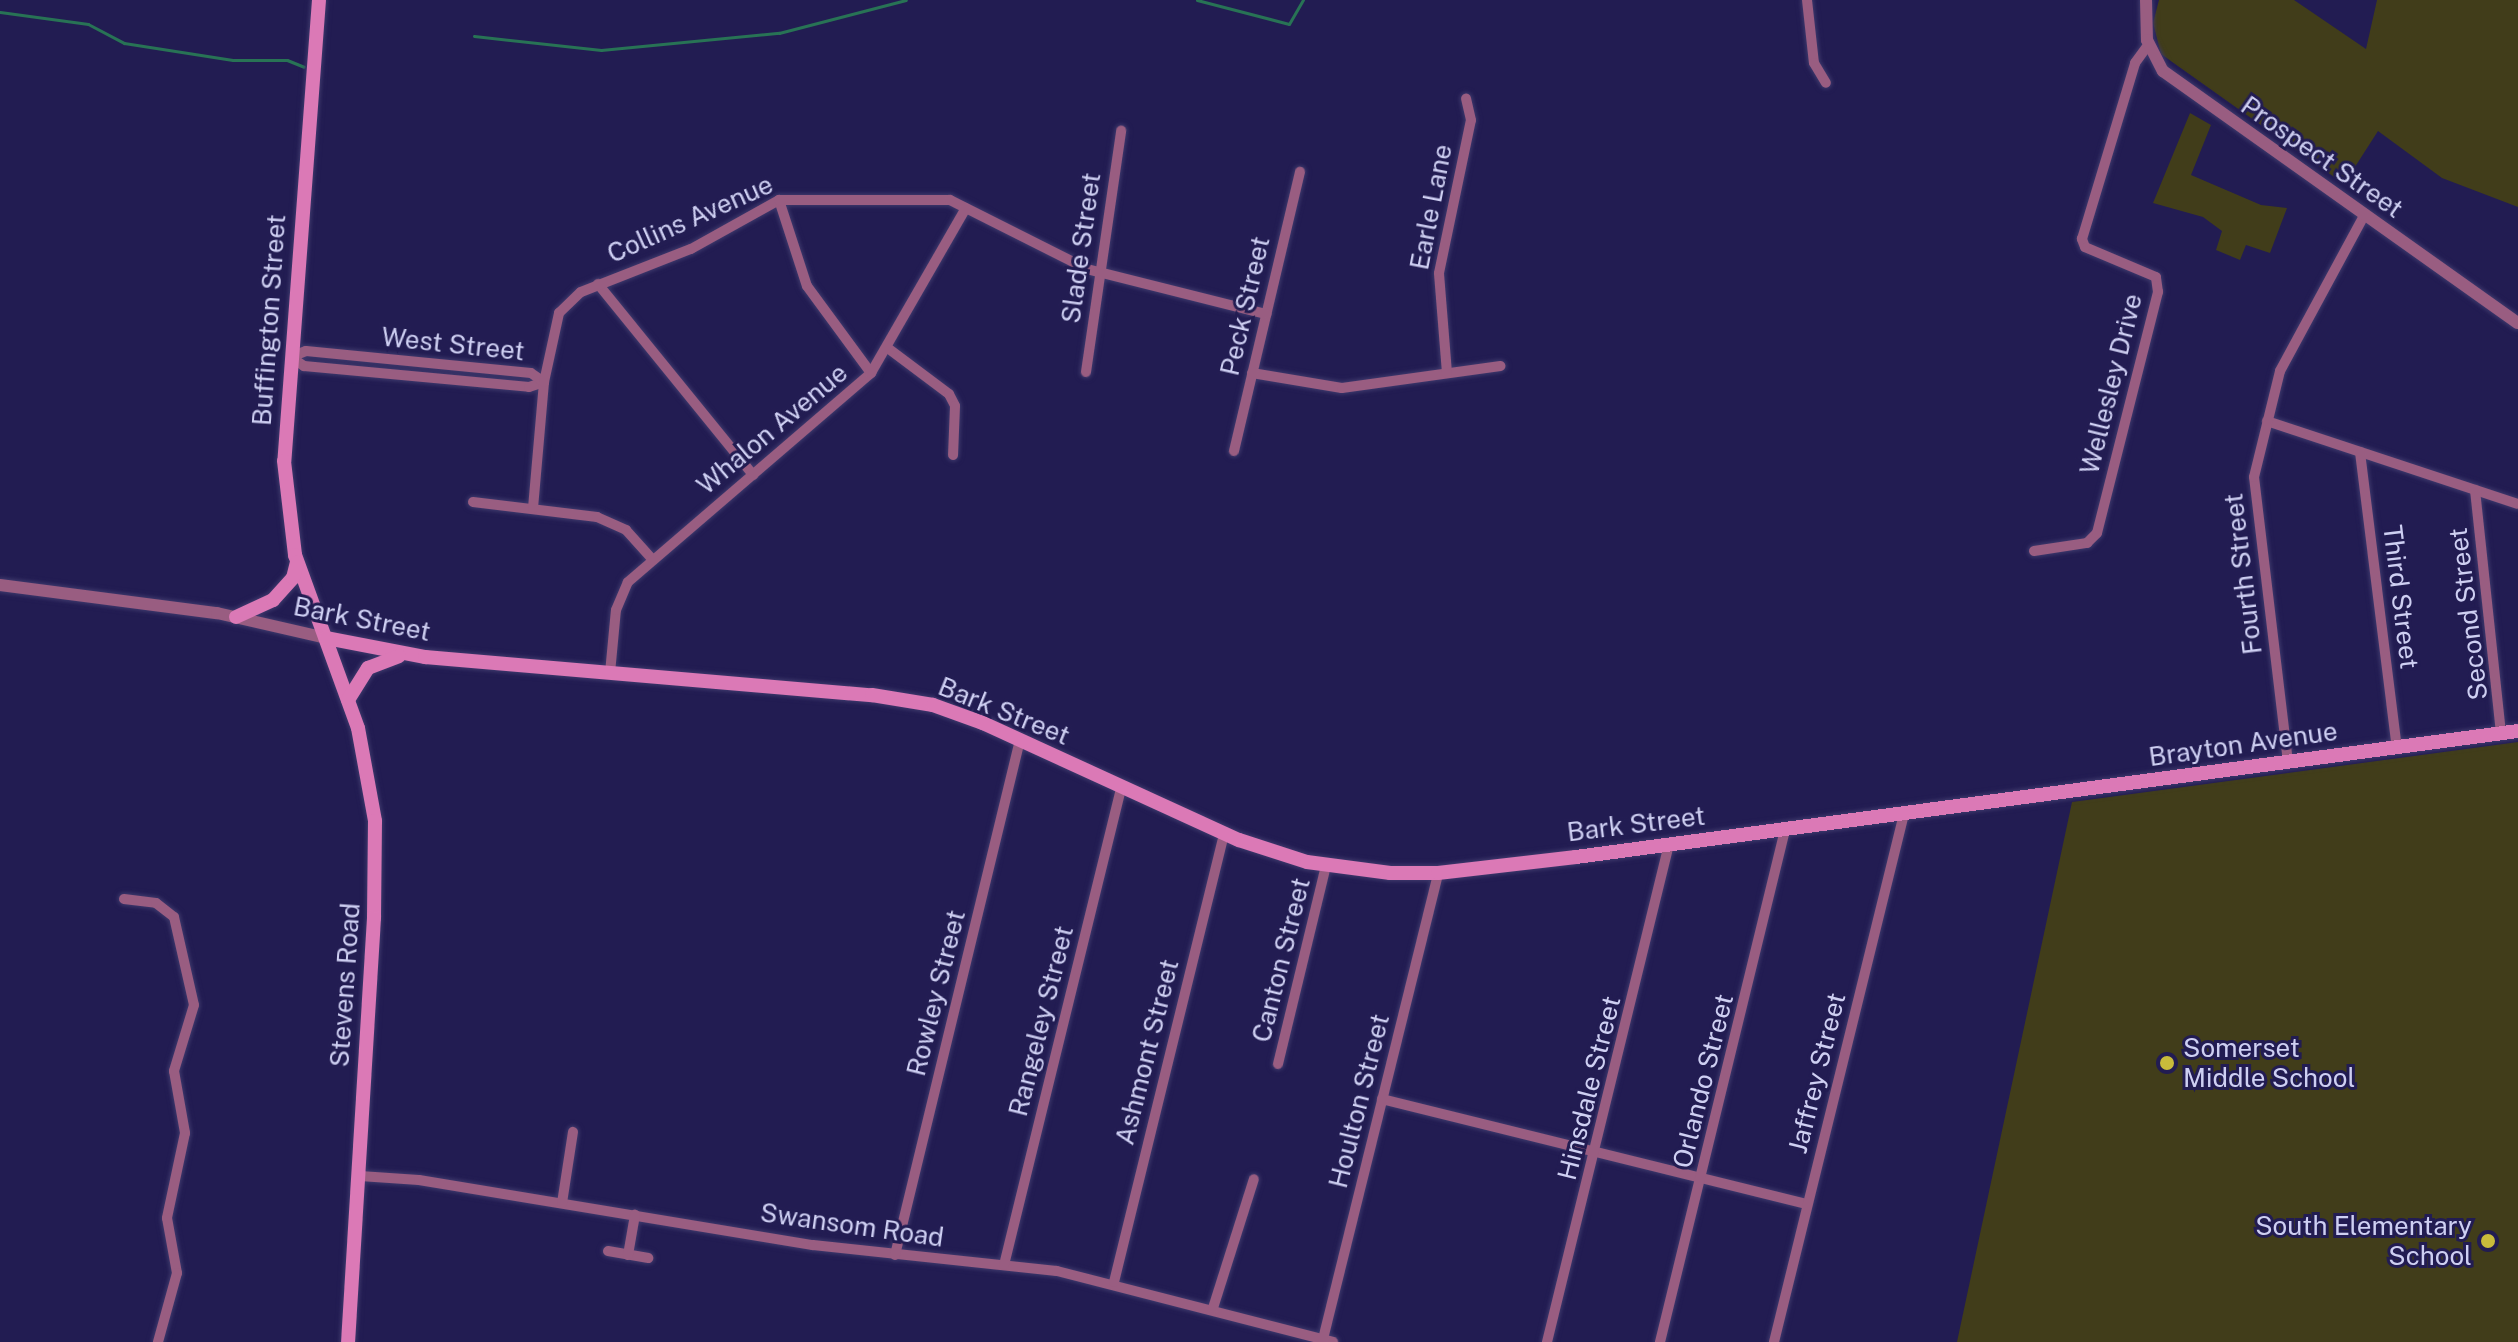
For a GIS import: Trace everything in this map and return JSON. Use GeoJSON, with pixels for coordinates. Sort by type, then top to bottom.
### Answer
{"type":"FeatureCollection","features":[{"type":"Feature","properties":{"kind":"main road","name":"Buffington Street"},"geometry":{"type":"LineString","coordinates":[[319,0],[284,461],[298,562],[326,638]]}},
{"type":"Feature","properties":{"kind":"main road"},"geometry":{"type":"LineString","coordinates":[[236,617],[273,600],[293,578],[298,562]]}},
{"type":"Feature","properties":{"kind":"main road","name":"Bark Street"},"geometry":{"type":"LineString","coordinates":[[326,638],[405,654],[894,698],[948,710],[1224,833],[1326,866],[1438,873],[1975,805]]}},
{"type":"Feature","properties":{"kind":"main road","name":"Stevens Road"},"geometry":{"type":"LineString","coordinates":[[326,638],[348,700],[369,776],[376,842],[360,1176],[348,1342]]}},
{"type":"Feature","properties":{"kind":"main road"},"geometry":{"type":"LineString","coordinates":[[348,700],[368,668],[405,654]]}},
{"type":"Feature","properties":{"kind":"main road","name":"Brayton Avenue"},"geometry":{"type":"LineString","coordinates":[[1975,805],[2518,731]]}},
{"type":"Feature","properties":{"kind":"street"},"geometry":{"type":"LineString","coordinates":[[1807,0],[1814,63],[1826,83]]}},
{"type":"Feature","properties":{"kind":"street"},"geometry":{"type":"LineString","coordinates":[[2146,0],[2148,45]]}},
{"type":"Feature","properties":{"kind":"street","name":"Prospect Street"},"geometry":{"type":"LineString","coordinates":[[2148,45],[2163,71],[2518,323]]}},
{"type":"Feature","properties":{"kind":"street","name":"Wellesley Drive"},"geometry":{"type":"LineString","coordinates":[[2034,551],[2087,543],[2097,533],[2158,292],[2156,277],[2085,247],[2082,239],[2135,63],[2148,45]]}},
{"type":"Feature","properties":{"kind":"street","name":"Earle Lane"},"geometry":{"type":"LineString","coordinates":[[1447,373],[1439,273],[1471,120],[1466,99]]}},
{"type":"Feature","properties":{"kind":"street","name":"Slade Street"},"geometry":{"type":"LineString","coordinates":[[1086,372],[1121,131]]}},
{"type":"Feature","properties":{"kind":"street","name":"Peck Street"},"geometry":{"type":"LineString","coordinates":[[1234,451],[1300,172]]}},
{"type":"Feature","properties":{"kind":"street","name":"Collins Avenue"},"geometry":{"type":"LineString","coordinates":[[533,508],[544,382],[559,313],[598,284],[691,249],[779,200],[934,197],[966,208],[1100,273],[1266,314]]}},
{"type":"Feature","properties":{"kind":"street"},"geometry":{"type":"LineString","coordinates":[[779,200],[807,286],[871,373]]}},
{"type":"Feature","properties":{"kind":"street","name":"Whalon Avenue"},"geometry":{"type":"LineString","coordinates":[[610,673],[620,598],[628,582],[871,373],[889,349],[966,208]]}},
{"type":"Feature","properties":{"kind":"street","name":"Fourth Street"},"geometry":{"type":"LineString","coordinates":[[2288,762],[2253,489],[2280,371],[2365,214]]}},
{"type":"Feature","properties":{"kind":"street"},"geometry":{"type":"LineString","coordinates":[[598,284],[753,475]]}},
{"type":"Feature","properties":{"kind":"street"},"geometry":{"type":"LineString","coordinates":[[889,349],[949,394],[955,406],[953,455]]}},
{"type":"Feature","properties":{"kind":"street","name":"West Street"},"geometry":{"type":"LineString","coordinates":[[291,357],[306,351],[531,373],[544,382]]}},
{"type":"Feature","properties":{"kind":"street"},"geometry":{"type":"LineString","coordinates":[[1252,373],[1342,388],[1500,366]]}},
{"type":"Feature","properties":{"kind":"street"},"geometry":{"type":"LineString","coordinates":[[2267,421],[2518,504]]}},
{"type":"Feature","properties":{"kind":"street","name":"Third Street"},"geometry":{"type":"LineString","coordinates":[[2360,452],[2397,747]]}},
{"type":"Feature","properties":{"kind":"street","name":"Second Street"},"geometry":{"type":"LineString","coordinates":[[2475,490],[2501,734]]}},
{"type":"Feature","properties":{"kind":"street"},"geometry":{"type":"LineString","coordinates":[[473,502],[533,508],[617,524],[653,560]]}},
{"type":"Feature","properties":{"kind":"street","name":"Bark Street"},"geometry":{"type":"LineString","coordinates":[[0,585],[236,617],[326,638]]}},
{"type":"Feature","properties":{"kind":"street","name":"Rowley Street"},"geometry":{"type":"LineString","coordinates":[[895,1255],[1020,740]]}},
{"type":"Feature","properties":{"kind":"street","name":"Rangeley Street"},"geometry":{"type":"LineString","coordinates":[[1004,1265],[1121,787]]}},
{"type":"Feature","properties":{"kind":"street","name":"Jaffrey Street"},"geometry":{"type":"LineString","coordinates":[[1774,1342],[1904,814]]}},
{"type":"Feature","properties":{"kind":"street","name":"Orlando Street"},"geometry":{"type":"LineString","coordinates":[[1660,1342],[1785,830]]}},
{"type":"Feature","properties":{"kind":"street","name":"Ashmont Street"},"geometry":{"type":"LineString","coordinates":[[1114,1282],[1224,833]]}},
{"type":"Feature","properties":{"kind":"street","name":"Hinsdale Street"},"geometry":{"type":"LineString","coordinates":[[1547,1342],[1669,844]]}},
{"type":"Feature","properties":{"kind":"street","name":"Canton Street"},"geometry":{"type":"LineString","coordinates":[[1278,1064],[1326,866]]}},
{"type":"Feature","properties":{"kind":"street","name":"Houlton Street"},"geometry":{"type":"LineString","coordinates":[[1328,1340],[1382,1099],[1438,873]]}},
{"type":"Feature","properties":{"kind":"street"},"geometry":{"type":"LineString","coordinates":[[124,899],[156,903],[174,917],[194,1005],[174,1071],[185,1133],[167,1218],[177,1273],[158,1342]]}},
{"type":"Feature","properties":{"kind":"street"},"geometry":{"type":"LineString","coordinates":[[1382,1099],[1807,1204]]}},
{"type":"Feature","properties":{"kind":"street"},"geometry":{"type":"LineString","coordinates":[[562,1203],[573,1132]]}},
{"type":"Feature","properties":{"kind":"street","name":"Swansom Road"},"geometry":{"type":"LineString","coordinates":[[360,1176],[562,1203],[895,1255],[1004,1265],[1114,1282],[1328,1340]]}},
{"type":"Feature","properties":{"kind":"street"},"geometry":{"type":"LineString","coordinates":[[1213,1308],[1254,1179]]}},
{"type":"Feature","properties":{"kind":"street"},"geometry":{"type":"LineString","coordinates":[[628,1255],[635,1215]]}},
{"type":"Feature","properties":{"kind":"street"},"geometry":{"type":"LineString","coordinates":[[608,1251],[648,1258]]}},
{"type":"Feature","properties":{"kind":"shaded area"},"geometry":{"type":"Polygon","coordinates":[[[2159,0],[2294,0],[2366,49],[2377,0],[2518,0],[2518,207],[2442,178],[2378,131],[2344,184],[2161,54],[2153,23],[2159,0]]]}},
{"type":"Feature","properties":{"kind":"shaded area"},"geometry":{"type":"Polygon","coordinates":[[[2190,113],[2211,125],[2191,175],[2261,205],[2287,208],[2270,253],[2246,245],[2240,260],[2216,250],[2222,231],[2203,217],[2153,203],[2190,113]]]}},
{"type":"Feature","properties":{"kind":"shaded area"},"geometry":{"type":"Polygon","coordinates":[[[2518,742],[2518,1342],[1957,1342],[2072,802],[2518,742]]]}},
{"type":"Feature","properties":{"kind":"waterway"},"geometry":{"type":"LineString","coordinates":[[474,36],[601,50],[779,33],[906,0]]}},
{"type":"Feature","properties":{"kind":"waterway"},"geometry":{"type":"LineString","coordinates":[[1197,0],[1289,24],[1303,0]]}},
{"type":"Feature","properties":{"kind":"waterway"},"geometry":{"type":"LineString","coordinates":[[0,12],[88,24],[124,43],[233,60],[287,60],[304,67]]}},
{"type":"Feature","properties":{"kind":"place","name":"Somerset Middle School"},"geometry":{"type":"Point","coordinates":[2167,1063]}},
{"type":"Feature","properties":{"kind":"place","name":"South Elementary School"},"geometry":{"type":"Point","coordinates":[2488,1241]}}]}
